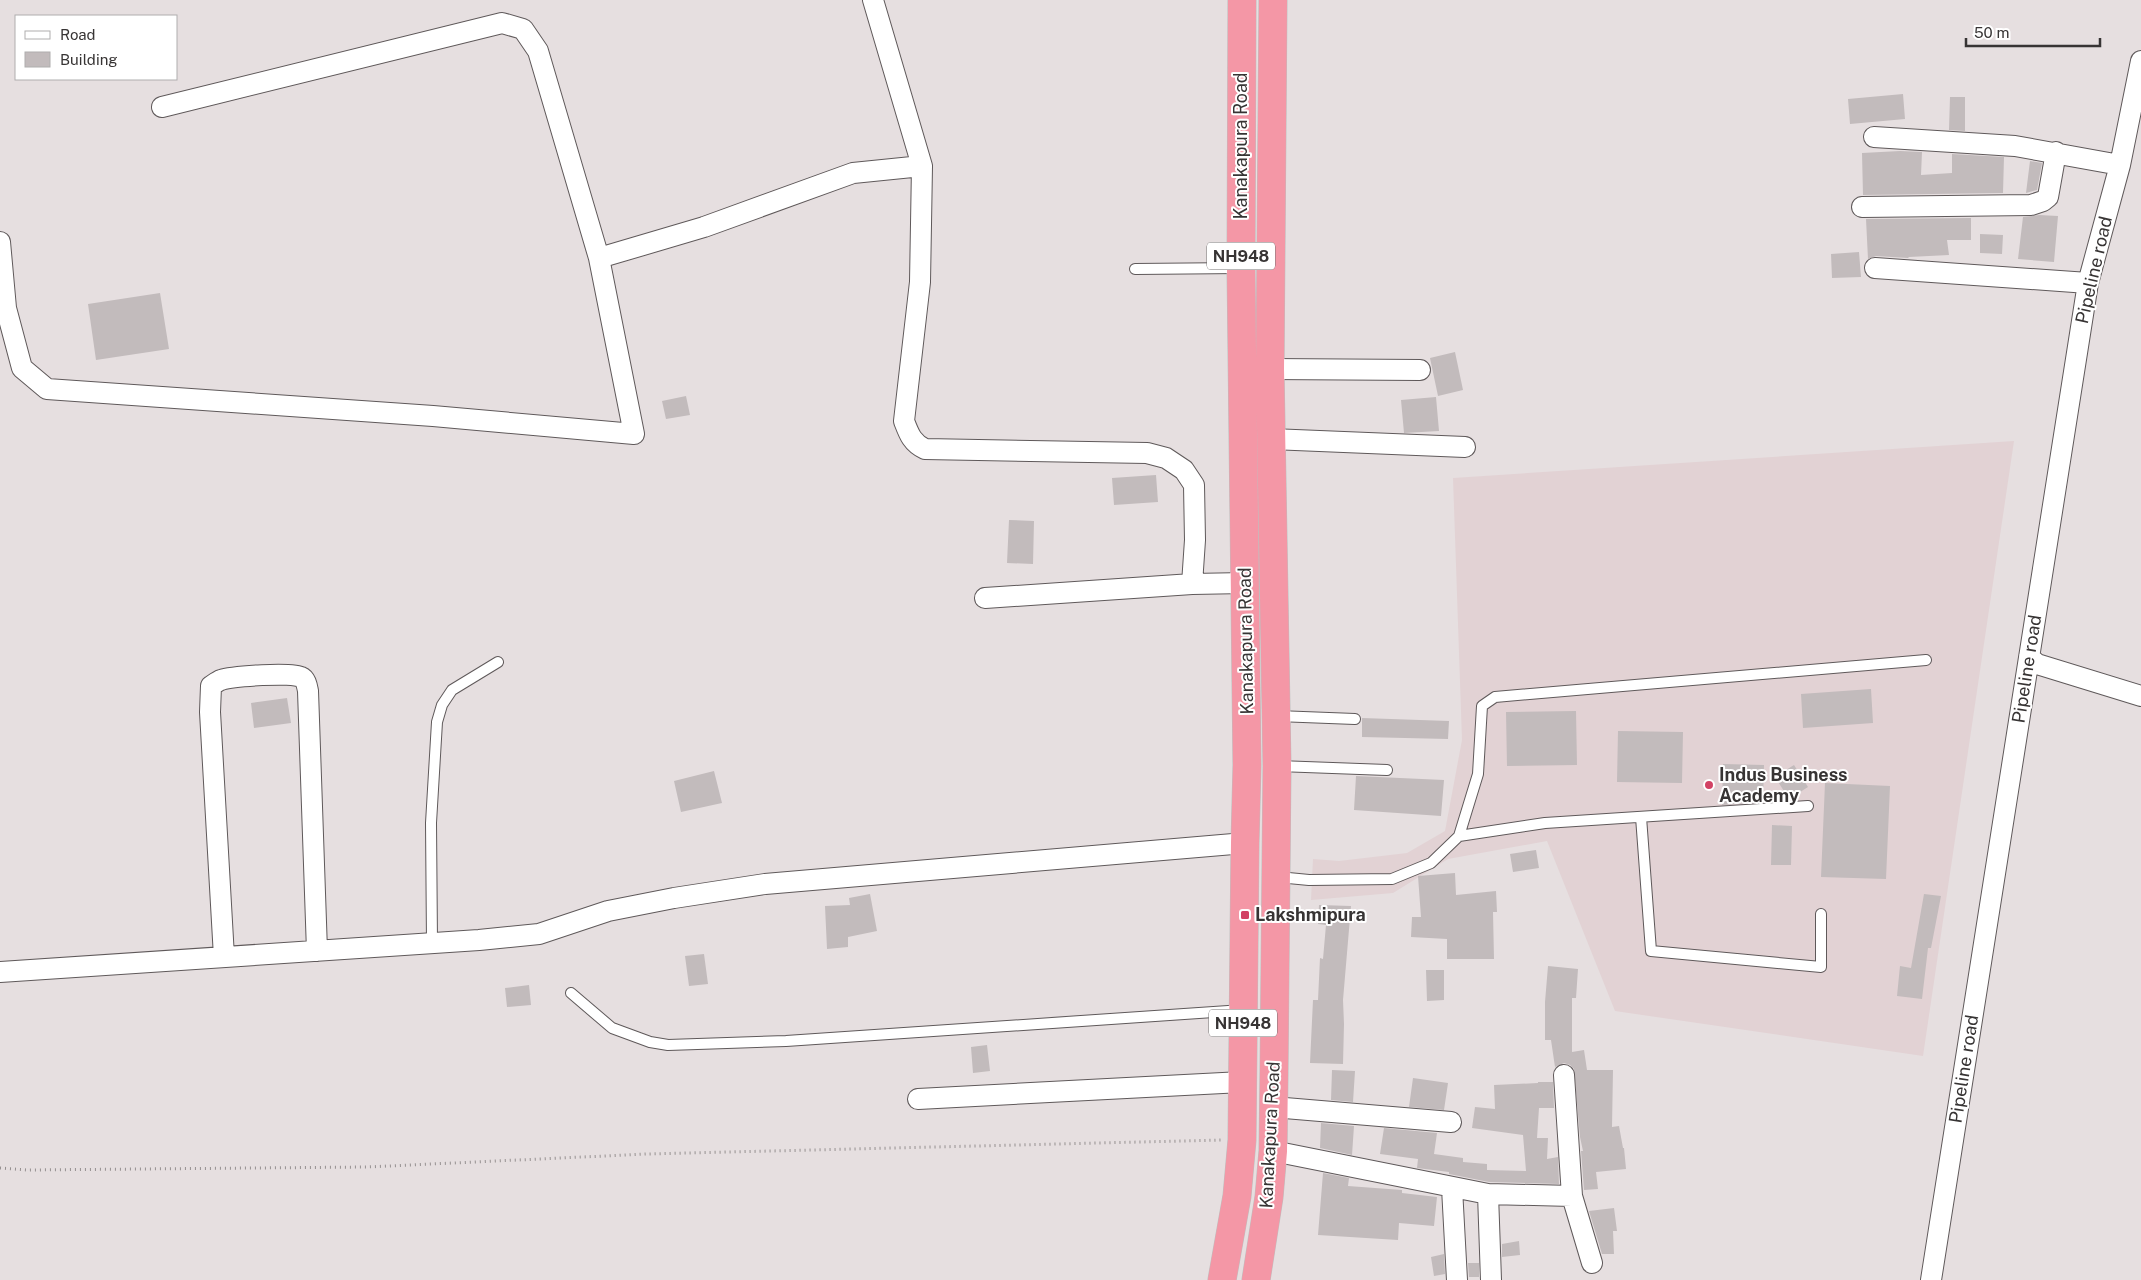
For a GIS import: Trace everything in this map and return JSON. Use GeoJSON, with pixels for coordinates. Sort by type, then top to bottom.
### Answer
{"type":"FeatureCollection","features":[{"type":"Feature","properties":{"kind":"highway","name":"Kanakapura Road"},"geometry":{"type":"LineString","coordinates":[[1222,1280],[1237,1196],[1242,1140],[1244,843],[1248,765],[1241,268],[1242,0]]}},
{"type":"Feature","properties":{"kind":"highway","name":"Kanakapura Road"},"geometry":{"type":"LineString","coordinates":[[1256,1280],[1273,1150],[1274,877],[1277,766],[1270,369],[1273,0]]}},
{"type":"Feature","properties":{"kind":"highway"},"geometry":{"type":"LineString","coordinates":[[1245,512],[1272,511]]}},
{"type":"Feature","properties":{"kind":"street"},"geometry":{"type":"LineString","coordinates":[[873,0],[922,166],[920,282],[904,421],[909,436],[925,449],[1146,453],[1166,458],[1184,470],[1194,484],[1192,584]]}},
{"type":"Feature","properties":{"kind":"street"},"geometry":{"type":"LineString","coordinates":[[0,242],[6,308],[22,368],[47,389],[433,416],[634,434],[599,258],[538,51],[523,29],[502,23],[162,107]]}},
{"type":"Feature","properties":{"kind":"street","name":"Pipeline road"},"geometry":{"type":"LineString","coordinates":[[1931,1280],[2088,283],[2120,165],[2141,61]]}},
{"type":"Feature","properties":{"kind":"street"},"geometry":{"type":"LineString","coordinates":[[1874,137],[2015,146],[2120,165]]}},
{"type":"Feature","properties":{"kind":"street"},"geometry":{"type":"LineString","coordinates":[[1862,207],[2031,206],[2048,197],[2056,152]]}},
{"type":"Feature","properties":{"kind":"street"},"geometry":{"type":"LineString","coordinates":[[599,258],[704,228],[853,174],[922,166]]}},
{"type":"Feature","properties":{"kind":"street"},"geometry":{"type":"LineString","coordinates":[[1875,268],[2088,283]]}},
{"type":"Feature","properties":{"kind":"street"},"geometry":{"type":"LineString","coordinates":[[1270,369],[1420,370]]}},
{"type":"Feature","properties":{"kind":"street"},"geometry":{"type":"LineString","coordinates":[[1271,439],[1465,447]]}},
{"type":"Feature","properties":{"kind":"street"},"geometry":{"type":"LineString","coordinates":[[985,598],[1192,584],[1245,583]]}},
{"type":"Feature","properties":{"kind":"street"},"geometry":{"type":"LineString","coordinates":[[2029,658],[2037,664],[2141,696]]}},
{"type":"Feature","properties":{"kind":"street"},"geometry":{"type":"LineString","coordinates":[[224,957],[210,712],[211,686],[222,680],[247,676],[288,674],[301,676],[306,681],[308,691],[318,951]]}},
{"type":"Feature","properties":{"kind":"street"},"geometry":{"type":"LineString","coordinates":[[0,972],[539,934],[608,911],[674,898],[765,884],[1244,843]]}},
{"type":"Feature","properties":{"kind":"street"},"geometry":{"type":"LineString","coordinates":[[1564,1075],[1572,1196],[1592,1263]]}},
{"type":"Feature","properties":{"kind":"street"},"geometry":{"type":"LineString","coordinates":[[918,1100],[1242,1082]]}},
{"type":"Feature","properties":{"kind":"street"},"geometry":{"type":"LineString","coordinates":[[1273,1107],[1451,1122]]}},
{"type":"Feature","properties":{"kind":"street"},"geometry":{"type":"LineString","coordinates":[[1273,1150],[1488,1194],[1572,1196]]}},
{"type":"Feature","properties":{"kind":"street"},"geometry":{"type":"LineString","coordinates":[[1452,1188],[1457,1280]]}},
{"type":"Feature","properties":{"kind":"street"},"geometry":{"type":"LineString","coordinates":[[1488,1194],[1491,1280]]}},
{"type":"Feature","properties":{"kind":"lane"},"geometry":{"type":"LineString","coordinates":[[1135,269],[1241,268]]}},
{"type":"Feature","properties":{"kind":"lane"},"geometry":{"type":"LineString","coordinates":[[1274,877],[1309,880],[1392,879],[1431,863],[1458,836],[1478,774],[1482,706],[1495,697],[1926,660]]}},
{"type":"Feature","properties":{"kind":"lane"},"geometry":{"type":"LineString","coordinates":[[432,943],[432,823],[437,722],[442,705],[452,690],[498,662]]}},
{"type":"Feature","properties":{"kind":"lane"},"geometry":{"type":"LineString","coordinates":[[1276,716],[1356,719]]}},
{"type":"Feature","properties":{"kind":"lane"},"geometry":{"type":"LineString","coordinates":[[1277,766],[1387,770]]}},
{"type":"Feature","properties":{"kind":"lane"},"geometry":{"type":"LineString","coordinates":[[1458,836],[1545,823],[1808,806]]}},
{"type":"Feature","properties":{"kind":"lane"},"geometry":{"type":"LineString","coordinates":[[1641,817],[1651,951],[1821,967],[1821,914]]}},
{"type":"Feature","properties":{"kind":"lane"},"geometry":{"type":"LineString","coordinates":[[571,993],[612,1028],[650,1042],[668,1045],[786,1041],[1244,1010]]}},
{"type":"Feature","properties":{"kind":"path"},"geometry":{"type":"LineString","coordinates":[[0,1168],[27,1170],[367,1167],[647,1154],[1242,1140]]}},
{"type":"Feature","properties":{"kind":"shaded area","name":"Indus Business Academy"},"geometry":{"type":"Polygon","coordinates":[[[2014,441],[1923,1056],[1615,1011],[1547,841],[1448,859],[1393,893],[1311,900],[1313,859],[1339,861],[1407,853],[1445,831],[1462,740],[1453,478],[2014,441]]]}},
{"type":"Feature","properties":{"kind":"building"},"geometry":{"type":"Polygon","coordinates":[[[1903,94],[1905,119],[1850,124],[1848,99],[1903,94]]]}},
{"type":"Feature","properties":{"kind":"building"},"geometry":{"type":"Polygon","coordinates":[[[1950,97],[1965,97],[1965,131],[1949,130],[1950,97]]]}},
{"type":"Feature","properties":{"kind":"building"},"geometry":{"type":"Polygon","coordinates":[[[1922,152],[1921,175],[1952,173],[1952,154],[2004,157],[2003,193],[1863,195],[1862,153],[1922,152]]]}},
{"type":"Feature","properties":{"kind":"building"},"geometry":{"type":"Polygon","coordinates":[[[2030,161],[2042,163],[2037,190],[2026,193],[2030,161]]]}},
{"type":"Feature","properties":{"kind":"building"},"geometry":{"type":"Polygon","coordinates":[[[2039,215],[2058,216],[2054,262],[2018,259],[2023,217],[2039,215]]]}},
{"type":"Feature","properties":{"kind":"building"},"geometry":{"type":"Polygon","coordinates":[[[1971,218],[1971,240],[1947,240],[1949,255],[1908,258],[1876,256],[1868,259],[1866,219],[1971,218]]]}},
{"type":"Feature","properties":{"kind":"building"},"geometry":{"type":"Polygon","coordinates":[[[1980,234],[2003,235],[2002,254],[1980,253],[1980,234]]]}},
{"type":"Feature","properties":{"kind":"building"},"geometry":{"type":"Polygon","coordinates":[[[1859,252],[1861,277],[1832,278],[1831,254],[1859,252]]]}},
{"type":"Feature","properties":{"kind":"building"},"geometry":{"type":"Polygon","coordinates":[[[160,293],[169,349],[96,360],[88,304],[160,293]]]}},
{"type":"Feature","properties":{"kind":"building"},"geometry":{"type":"Polygon","coordinates":[[[1455,352],[1463,390],[1438,396],[1430,358],[1455,352]]]}},
{"type":"Feature","properties":{"kind":"building"},"geometry":{"type":"Polygon","coordinates":[[[686,396],[690,415],[666,419],[662,401],[686,396]]]}},
{"type":"Feature","properties":{"kind":"building"},"geometry":{"type":"Polygon","coordinates":[[[1436,397],[1439,431],[1404,433],[1401,400],[1436,397]]]}},
{"type":"Feature","properties":{"kind":"building"},"geometry":{"type":"Polygon","coordinates":[[[1156,475],[1158,502],[1114,505],[1112,478],[1156,475]]]}},
{"type":"Feature","properties":{"kind":"building"},"geometry":{"type":"Polygon","coordinates":[[[1009,520],[1034,521],[1033,564],[1007,563],[1009,520]]]}},
{"type":"Feature","properties":{"kind":"building"},"geometry":{"type":"Polygon","coordinates":[[[1871,689],[1873,723],[1803,728],[1801,694],[1871,689]]]}},
{"type":"Feature","properties":{"kind":"building"},"geometry":{"type":"Polygon","coordinates":[[[287,698],[291,723],[254,728],[251,703],[287,698]]]}},
{"type":"Feature","properties":{"kind":"building"},"geometry":{"type":"Polygon","coordinates":[[[1576,711],[1577,765],[1507,766],[1506,712],[1576,711]]]}},
{"type":"Feature","properties":{"kind":"building"},"geometry":{"type":"Polygon","coordinates":[[[1362,718],[1449,721],[1448,739],[1362,737],[1362,718]]]}},
{"type":"Feature","properties":{"kind":"building"},"geometry":{"type":"Polygon","coordinates":[[[1618,731],[1683,732],[1682,783],[1617,782],[1618,731]]]}},
{"type":"Feature","properties":{"kind":"building"},"geometry":{"type":"Polygon","coordinates":[[[1723,764],[1764,765],[1763,802],[1722,805],[1723,764]]]}},
{"type":"Feature","properties":{"kind":"building"},"geometry":{"type":"Polygon","coordinates":[[[1794,765],[1808,787],[1789,799],[1775,777],[1794,765]]]}},
{"type":"Feature","properties":{"kind":"building"},"geometry":{"type":"Polygon","coordinates":[[[714,771],[722,803],[681,812],[674,781],[714,771]]]}},
{"type":"Feature","properties":{"kind":"building"},"geometry":{"type":"Polygon","coordinates":[[[1356,776],[1444,780],[1441,816],[1354,810],[1356,776]]]}},
{"type":"Feature","properties":{"kind":"building"},"geometry":{"type":"Polygon","coordinates":[[[1825,783],[1890,786],[1886,879],[1821,877],[1825,783]]]}},
{"type":"Feature","properties":{"kind":"building"},"geometry":{"type":"Polygon","coordinates":[[[1772,825],[1792,826],[1791,865],[1771,865],[1772,825]]]}},
{"type":"Feature","properties":{"kind":"building"},"geometry":{"type":"Polygon","coordinates":[[[1536,850],[1539,868],[1513,872],[1510,854],[1536,850]]]}},
{"type":"Feature","properties":{"kind":"building"},"geometry":{"type":"Polygon","coordinates":[[[1455,873],[1456,895],[1496,891],[1497,912],[1493,912],[1494,959],[1447,959],[1447,939],[1411,937],[1412,917],[1421,917],[1418,876],[1455,873]]]}},
{"type":"Feature","properties":{"kind":"building"},"geometry":{"type":"Polygon","coordinates":[[[870,894],[877,931],[848,937],[848,947],[827,949],[825,906],[850,905],[849,898],[870,894]]]}},
{"type":"Feature","properties":{"kind":"building"},"geometry":{"type":"Polygon","coordinates":[[[1924,894],[1941,896],[1931,948],[1928,948],[1922,999],[1897,996],[1900,966],[1911,968],[1924,894]]]}},
{"type":"Feature","properties":{"kind":"building"},"geometry":{"type":"Polygon","coordinates":[[[1319,905],[1351,906],[1343,1000],[1343,1064],[1310,1063],[1313,1000],[1318,1000],[1320,958],[1323,959],[1326,925],[1318,924],[1319,905]]]}},
{"type":"Feature","properties":{"kind":"building"},"geometry":{"type":"Polygon","coordinates":[[[704,954],[708,984],[689,986],[685,956],[704,954]]]}},
{"type":"Feature","properties":{"kind":"building"},"geometry":{"type":"Polygon","coordinates":[[[1548,966],[1578,969],[1576,998],[1572,998],[1572,1052],[1584,1050],[1587,1070],[1613,1070],[1612,1127],[1619,1126],[1626,1169],[1596,1172],[1598,1189],[1584,1190],[1581,1151],[1583,1151],[1574,1069],[1564,1063],[1555,1067],[1551,1040],[1545,1040],[1545,1002],[1548,966]]]}},
{"type":"Feature","properties":{"kind":"building"},"geometry":{"type":"Polygon","coordinates":[[[1426,970],[1444,970],[1444,1000],[1427,1001],[1426,970]]]}},
{"type":"Feature","properties":{"kind":"building"},"geometry":{"type":"Polygon","coordinates":[[[529,985],[531,1005],[507,1007],[505,988],[529,985]]]}},
{"type":"Feature","properties":{"kind":"building"},"geometry":{"type":"Polygon","coordinates":[[[987,1045],[990,1071],[973,1073],[971,1047],[987,1045]]]}},
{"type":"Feature","properties":{"kind":"building"},"geometry":{"type":"Polygon","coordinates":[[[1332,1070],[1355,1071],[1353,1102],[1331,1100],[1332,1070]]]}},
{"type":"Feature","properties":{"kind":"building"},"geometry":{"type":"Polygon","coordinates":[[[1413,1078],[1448,1083],[1444,1110],[1409,1107],[1413,1078]]]}},
{"type":"Feature","properties":{"kind":"building"},"geometry":{"type":"Polygon","coordinates":[[[1553,1082],[1554,1108],[1539,1108],[1537,1138],[1548,1138],[1547,1159],[1558,1157],[1559,1184],[1489,1182],[1449,1174],[1449,1172],[1417,1168],[1418,1159],[1380,1154],[1384,1128],[1437,1133],[1434,1154],[1463,1158],[1463,1162],[1487,1164],[1487,1170],[1526,1171],[1523,1135],[1472,1128],[1475,1107],[1495,1109],[1494,1085],[1553,1082]]]}},
{"type":"Feature","properties":{"kind":"building"},"geometry":{"type":"Polygon","coordinates":[[[1321,1123],[1354,1126],[1352,1155],[1320,1148],[1321,1123]]]}},
{"type":"Feature","properties":{"kind":"building"},"geometry":{"type":"Polygon","coordinates":[[[1323,1173],[1349,1178],[1348,1186],[1402,1190],[1402,1193],[1437,1197],[1434,1226],[1399,1223],[1398,1240],[1318,1235],[1323,1173]]]}},
{"type":"Feature","properties":{"kind":"building"},"geometry":{"type":"Polygon","coordinates":[[[1614,1208],[1617,1231],[1613,1231],[1614,1254],[1602,1254],[1589,1211],[1614,1208]]]}},
{"type":"Feature","properties":{"kind":"building"},"geometry":{"type":"Polygon","coordinates":[[[1519,1241],[1520,1255],[1502,1257],[1502,1244],[1519,1241]]]}},
{"type":"Feature","properties":{"kind":"building"},"geometry":{"type":"Polygon","coordinates":[[[1444,1254],[1445,1274],[1434,1276],[1431,1257],[1444,1254]]]}},
{"type":"Feature","properties":{"kind":"building"},"geometry":{"type":"Polygon","coordinates":[[[1468,1263],[1479,1263],[1479,1277],[1469,1277],[1468,1263]]]}},
{"type":"Feature","properties":{"kind":"place","name":"Indus Business Academy"},"geometry":{"type":"Point","coordinates":[1709,785]}},
{"type":"Feature","properties":{"kind":"place","name":"Lakshmipura"},"geometry":{"type":"Point","coordinates":[1245,915]}}]}
